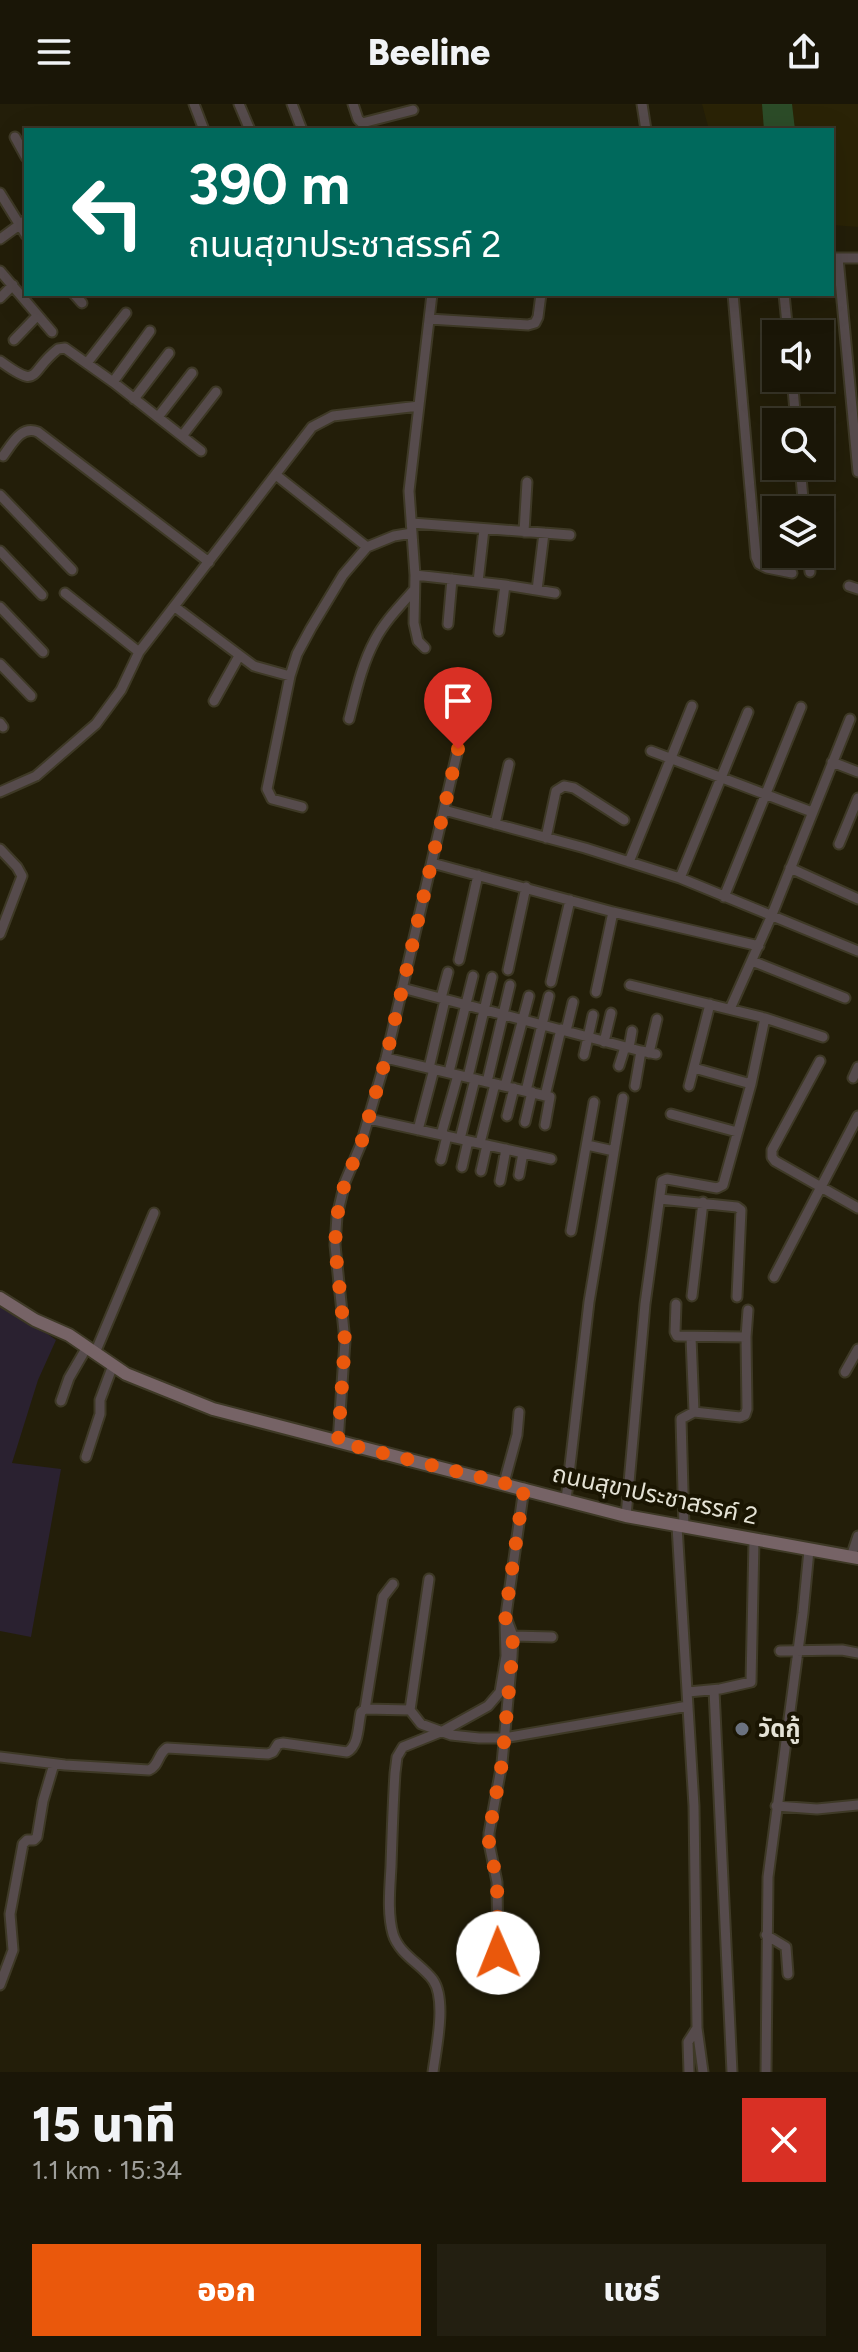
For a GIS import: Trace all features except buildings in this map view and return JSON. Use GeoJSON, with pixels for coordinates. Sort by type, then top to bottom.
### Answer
{"type":"FeatureCollection","features":[{"type":"Feature","properties":{"kind":"street"},"geometry":{"type":"LineString","coordinates":[[194,104],[203,128]]}},
{"type":"Feature","properties":{"kind":"street"},"geometry":{"type":"LineString","coordinates":[[239,104],[249,128]]}},
{"type":"Feature","properties":{"kind":"street"},"geometry":{"type":"LineString","coordinates":[[292,104],[301,128]]}},
{"type":"Feature","properties":{"kind":"street"},"geometry":{"type":"LineString","coordinates":[[353,104],[362,123],[406,109]]}},
{"type":"Feature","properties":{"kind":"street"},"geometry":{"type":"LineString","coordinates":[[642,104],[646,128]]}},
{"type":"Feature","properties":{"kind":"street"},"geometry":{"type":"LineString","coordinates":[[15,137],[24,153]]}},
{"type":"Feature","properties":{"kind":"street"},"geometry":{"type":"LineString","coordinates":[[0,193],[22,222],[2,233]]}},
{"type":"Feature","properties":{"kind":"street"},"geometry":{"type":"LineString","coordinates":[[858,258],[835,258],[853,361],[858,472]]}},
{"type":"Feature","properties":{"kind":"street"},"geometry":{"type":"LineString","coordinates":[[0,271],[52,332]]}},
{"type":"Feature","properties":{"kind":"street"},"geometry":{"type":"LineString","coordinates":[[0,298],[13,285]]}},
{"type":"Feature","properties":{"kind":"street"},"geometry":{"type":"LineString","coordinates":[[76,296],[82,303]]}},
{"type":"Feature","properties":{"kind":"street"},"geometry":{"type":"LineString","coordinates":[[425,648],[416,635],[409,491],[432,296]]}},
{"type":"Feature","properties":{"kind":"street"},"geometry":{"type":"LineString","coordinates":[[429,319],[528,325],[535,323],[538,317],[541,296]]}},
{"type":"Feature","properties":{"kind":"street"},"geometry":{"type":"LineString","coordinates":[[733,296],[756,557],[759,564],[767,568],[792,573]]}},
{"type":"Feature","properties":{"kind":"street"},"geometry":{"type":"LineString","coordinates":[[784,296],[787,320]]}},
{"type":"Feature","properties":{"kind":"street"},"geometry":{"type":"LineString","coordinates":[[87,363],[126,313]]}},
{"type":"Feature","properties":{"kind":"street"},"geometry":{"type":"LineString","coordinates":[[14,340],[37,316]]}},
{"type":"Feature","properties":{"kind":"street"},"geometry":{"type":"LineString","coordinates":[[113,382],[150,331]]}},
{"type":"Feature","properties":{"kind":"street"},"geometry":{"type":"LineString","coordinates":[[0,361],[26,377],[36,373],[58,349],[65,348],[201,451]]}},
{"type":"Feature","properties":{"kind":"street"},"geometry":{"type":"LineString","coordinates":[[134,399],[169,353]]}},
{"type":"Feature","properties":{"kind":"street"},"geometry":{"type":"LineString","coordinates":[[158,417],[192,373]]}},
{"type":"Feature","properties":{"kind":"street"},"geometry":{"type":"LineString","coordinates":[[182,436],[216,392]]}},
{"type":"Feature","properties":{"kind":"street"},"geometry":{"type":"LineString","coordinates":[[0,792],[36,776],[96,724],[121,690],[139,652],[312,427],[333,416],[419,406]]}},
{"type":"Feature","properties":{"kind":"street"},"geometry":{"type":"LineString","coordinates":[[3,456],[22,432],[38,432],[209,562]]}},
{"type":"Feature","properties":{"kind":"street"},"geometry":{"type":"LineString","coordinates":[[276,475],[367,547]]}},
{"type":"Feature","properties":{"kind":"street"},"geometry":{"type":"LineString","coordinates":[[524,532],[527,482]]}},
{"type":"Feature","properties":{"kind":"street"},"geometry":{"type":"LineString","coordinates":[[0,495],[72,570]]}},
{"type":"Feature","properties":{"kind":"street"},"geometry":{"type":"LineString","coordinates":[[302,807],[272,799],[267,789],[290,676],[297,654],[355,559],[367,547],[412,528],[570,535]]}},
{"type":"Feature","properties":{"kind":"street"},"geometry":{"type":"LineString","coordinates":[[478,582],[484,529]]}},
{"type":"Feature","properties":{"kind":"street"},"geometry":{"type":"LineString","coordinates":[[537,590],[544,533]]}},
{"type":"Feature","properties":{"kind":"street"},"geometry":{"type":"LineString","coordinates":[[0,551],[42,595]]}},
{"type":"Feature","properties":{"kind":"street"},"geometry":{"type":"LineString","coordinates":[[810,568],[810,572]]}},
{"type":"Feature","properties":{"kind":"street"},"geometry":{"type":"LineString","coordinates":[[415,575],[555,593]]}},
{"type":"Feature","properties":{"kind":"street"},"geometry":{"type":"LineString","coordinates":[[448,624],[452,579]]}},
{"type":"Feature","properties":{"kind":"street"},"geometry":{"type":"LineString","coordinates":[[499,631],[505,585]]}},
{"type":"Feature","properties":{"kind":"street"},"geometry":{"type":"LineString","coordinates":[[349,719],[362,671],[374,642],[414,590]]}},
{"type":"Feature","properties":{"kind":"street"},"geometry":{"type":"LineString","coordinates":[[65,593],[139,652]]}},
{"type":"Feature","properties":{"kind":"street"},"geometry":{"type":"LineString","coordinates":[[0,607],[43,652]]}},
{"type":"Feature","properties":{"kind":"street"},"geometry":{"type":"LineString","coordinates":[[175,607],[254,666],[290,676]]}},
{"type":"Feature","properties":{"kind":"street"},"geometry":{"type":"LineString","coordinates":[[214,701],[239,656]]}},
{"type":"Feature","properties":{"kind":"street"},"geometry":{"type":"LineString","coordinates":[[0,664],[31,696]]}},
{"type":"Feature","properties":{"kind":"street"},"geometry":{"type":"LineString","coordinates":[[629,862],[692,706]]}},
{"type":"Feature","properties":{"kind":"street"},"geometry":{"type":"LineString","coordinates":[[724,897],[801,707]]}},
{"type":"Feature","properties":{"kind":"street"},"geometry":{"type":"LineString","coordinates":[[680,878],[748,712]]}},
{"type":"Feature","properties":{"kind":"street"},"geometry":{"type":"LineString","coordinates":[[730,1009],[771,917],[850,719]]}},
{"type":"Feature","properties":{"kind":"street"},"geometry":{"type":"LineString","coordinates":[[338,1442],[345,1341],[335,1245],[337,1216],[345,1182],[361,1144],[386,1058],[458,749]]}},
{"type":"Feature","properties":{"kind":"street"},"geometry":{"type":"LineString","coordinates":[[651,751],[812,812]]}},
{"type":"Feature","properties":{"kind":"street"},"geometry":{"type":"LineString","coordinates":[[832,762],[858,772]]}},
{"type":"Feature","properties":{"kind":"street"},"geometry":{"type":"LineString","coordinates":[[495,824],[509,764]]}},
{"type":"Feature","properties":{"kind":"street"},"geometry":{"type":"LineString","coordinates":[[546,838],[556,791],[564,786],[574,788],[624,820]]}},
{"type":"Feature","properties":{"kind":"street"},"geometry":{"type":"LineString","coordinates":[[839,844],[858,798]]}},
{"type":"Feature","properties":{"kind":"street"},"geometry":{"type":"LineString","coordinates":[[444,810],[680,878],[858,951]]}},
{"type":"Feature","properties":{"kind":"street"},"geometry":{"type":"LineString","coordinates":[[0,849],[22,876],[3,919],[0,934]]}},
{"type":"Feature","properties":{"kind":"street"},"geometry":{"type":"LineString","coordinates":[[432,863],[613,912],[759,946]]}},
{"type":"Feature","properties":{"kind":"street"},"geometry":{"type":"LineString","coordinates":[[790,868],[858,899]]}},
{"type":"Feature","properties":{"kind":"street"},"geometry":{"type":"LineString","coordinates":[[459,960],[478,875]]}},
{"type":"Feature","properties":{"kind":"street"},"geometry":{"type":"LineString","coordinates":[[508,970],[526,887]]}},
{"type":"Feature","properties":{"kind":"street"},"geometry":{"type":"LineString","coordinates":[[551,982],[570,900]]}},
{"type":"Feature","properties":{"kind":"street"},"geometry":{"type":"LineString","coordinates":[[596,992],[613,912]]}},
{"type":"Feature","properties":{"kind":"street"},"geometry":{"type":"LineString","coordinates":[[752,961],[845,998]]}},
{"type":"Feature","properties":{"kind":"street"},"geometry":{"type":"LineString","coordinates":[[418,1130],[448,972]]}},
{"type":"Feature","properties":{"kind":"street"},"geometry":{"type":"LineString","coordinates":[[462,1167],[466,1004],[473,976]]}},
{"type":"Feature","properties":{"kind":"street"},"geometry":{"type":"LineString","coordinates":[[441,1160],[444,1136],[492,977]]}},
{"type":"Feature","properties":{"kind":"street"},"geometry":{"type":"LineString","coordinates":[[507,1116],[500,1085],[504,1014],[510,985]]}},
{"type":"Feature","properties":{"kind":"street"},"geometry":{"type":"LineString","coordinates":[[630,985],[765,1018],[823,1037]]}},
{"type":"Feature","properties":{"kind":"street"},"geometry":{"type":"LineString","coordinates":[[402,988],[649,1053]]}},
{"type":"Feature","properties":{"kind":"street"},"geometry":{"type":"LineString","coordinates":[[481,1171],[483,1144],[529,996]]}},
{"type":"Feature","properties":{"kind":"street"},"geometry":{"type":"LineString","coordinates":[[525,1122],[549,996]]}},
{"type":"Feature","properties":{"kind":"street"},"geometry":{"type":"LineString","coordinates":[[545,1096],[573,1002]]}},
{"type":"Feature","properties":{"kind":"street"},"geometry":{"type":"LineString","coordinates":[[689,1086],[710,1004]]}},
{"type":"Feature","properties":{"kind":"street"},"geometry":{"type":"LineString","coordinates":[[604,1042],[611,1013]]}},
{"type":"Feature","properties":{"kind":"street"},"geometry":{"type":"LineString","coordinates":[[584,1055],[593,1015]]}},
{"type":"Feature","properties":{"kind":"street"},"geometry":{"type":"LineString","coordinates":[[626,1516],[645,1304],[662,1181],[667,1179],[717,1188],[723,1185],[751,1084],[765,1018]]}},
{"type":"Feature","properties":{"kind":"street"},"geometry":{"type":"LineString","coordinates":[[635,1086],[649,1053],[657,1019]]}},
{"type":"Feature","properties":{"kind":"street"},"geometry":{"type":"LineString","coordinates":[[619,1066],[632,1031]]}},
{"type":"Feature","properties":{"kind":"street"},"geometry":{"type":"LineString","coordinates":[[386,1058],[550,1097],[545,1125]]}},
{"type":"Feature","properties":{"kind":"street"},"geometry":{"type":"LineString","coordinates":[[820,1061],[772,1150],[772,1157],[858,1208]]}},
{"type":"Feature","properties":{"kind":"street"},"geometry":{"type":"LineString","coordinates":[[853,1078],[858,1067]]}},
{"type":"Feature","properties":{"kind":"street"},"geometry":{"type":"LineString","coordinates":[[694,1068],[751,1084]]}},
{"type":"Feature","properties":{"kind":"street"},"geometry":{"type":"LineString","coordinates":[[566,1500],[589,1302],[623,1098]]}},
{"type":"Feature","properties":{"kind":"street"},"geometry":{"type":"LineString","coordinates":[[571,1231],[594,1102]]}},
{"type":"Feature","properties":{"kind":"street"},"geometry":{"type":"LineString","coordinates":[[671,1114],[737,1132]]}},
{"type":"Feature","properties":{"kind":"street"},"geometry":{"type":"LineString","coordinates":[[774,1277],[858,1116]]}},
{"type":"Feature","properties":{"kind":"street"},"geometry":{"type":"LineString","coordinates":[[369,1119],[551,1159]]}},
{"type":"Feature","properties":{"kind":"street"},"geometry":{"type":"LineString","coordinates":[[587,1145],[614,1151]]}},
{"type":"Feature","properties":{"kind":"street"},"geometry":{"type":"LineString","coordinates":[[500,1181],[506,1149]]}},
{"type":"Feature","properties":{"kind":"street"},"geometry":{"type":"LineString","coordinates":[[519,1175],[523,1153]]}},
{"type":"Feature","properties":{"kind":"street"},"geometry":{"type":"LineString","coordinates":[[660,1199],[703,1202],[741,1210],[737,1297]]}},
{"type":"Feature","properties":{"kind":"street"},"geometry":{"type":"LineString","coordinates":[[692,1296],[703,1202]]}},
{"type":"Feature","properties":{"kind":"street"},"geometry":{"type":"LineString","coordinates":[[61,1401],[69,1378],[91,1350],[154,1213]]}},
{"type":"Feature","properties":{"kind":"street","name":"ถนนสุขาประชาสรรค์ 2"},"geometry":{"type":"LineString","coordinates":[[0,1298],[35,1320],[69,1335],[126,1374],[213,1409],[626,1516],[855,1558]]}},
{"type":"Feature","properties":{"kind":"street"},"geometry":{"type":"LineString","coordinates":[[676,1304],[677,1336],[746,1337]]}},
{"type":"Feature","properties":{"kind":"street"},"geometry":{"type":"LineString","coordinates":[[703,2072],[697,2028],[694,1806],[680,1527],[681,1419],[694,1412],[745,1415],[748,1310]]}},
{"type":"Feature","properties":{"kind":"street"},"geometry":{"type":"LineString","coordinates":[[691,1337],[694,1412]]}},
{"type":"Feature","properties":{"kind":"street"},"geometry":{"type":"LineString","coordinates":[[845,1372],[858,1349]]}},
{"type":"Feature","properties":{"kind":"street"},"geometry":{"type":"LineString","coordinates":[[86,1457],[100,1414],[100,1400],[113,1365]]}},
{"type":"Feature","properties":{"kind":"street"},"geometry":{"type":"LineString","coordinates":[[504,1483],[517,1435],[519,1412]]}},
{"type":"Feature","properties":{"kind":"street"},"geometry":{"type":"LineString","coordinates":[[433,2072],[440,2005],[437,1990],[433,1981],[394,1938],[389,1896],[397,1757],[403,1747],[443,1731],[488,1706],[500,1692],[506,1656],[505,1617],[524,1488]]}},
{"type":"Feature","properties":{"kind":"street"},"geometry":{"type":"LineString","coordinates":[[855,1558],[858,1536]]}},
{"type":"Feature","properties":{"kind":"street"},"geometry":{"type":"LineString","coordinates":[[688,1692],[751,1682],[754,1540]]}},
{"type":"Feature","properties":{"kind":"street"},"geometry":{"type":"LineString","coordinates":[[766,2072],[768,1877],[809,1550]]}},
{"type":"Feature","properties":{"kind":"street"},"geometry":{"type":"LineString","coordinates":[[429,1579],[410,1710],[421,1724],[467,1738],[504,1738],[688,1706]]}},
{"type":"Feature","properties":{"kind":"street"},"geometry":{"type":"LineString","coordinates":[[0,1757],[149,1770],[155,1768],[163,1750],[167,1748],[268,1754],[283,1743],[347,1752],[352,1750],[361,1712],[365,1709],[383,1597],[393,1584]]}},
{"type":"Feature","properties":{"kind":"street"},"geometry":{"type":"LineString","coordinates":[[498,1953],[497,1882],[489,1833],[502,1763],[513,1636],[505,1617]]}},
{"type":"Feature","properties":{"kind":"street"},"geometry":{"type":"LineString","coordinates":[[513,1636],[552,1637]]}},
{"type":"Feature","properties":{"kind":"street"},"geometry":{"type":"LineString","coordinates":[[780,1651],[842,1650],[858,1653]]}},
{"type":"Feature","properties":{"kind":"street"},"geometry":{"type":"LineString","coordinates":[[714,1690],[732,2072]]}},
{"type":"Feature","properties":{"kind":"street"},"geometry":{"type":"LineString","coordinates":[[365,1709],[410,1710]]}},
{"type":"Feature","properties":{"kind":"street"},"geometry":{"type":"LineString","coordinates":[[0,1985],[13,1950],[10,1914],[23,1844],[37,1837],[54,1764]]}},
{"type":"Feature","properties":{"kind":"street"},"geometry":{"type":"LineString","coordinates":[[776,1806],[804,1809],[858,1805]]}},
{"type":"Feature","properties":{"kind":"street"},"geometry":{"type":"LineString","coordinates":[[766,1935],[786,1947],[788,1974]]}},
{"type":"Feature","properties":{"kind":"street"},"geometry":{"type":"LineString","coordinates":[[689,2072],[688,2042],[697,2028]]}},
{"type":"Feature","properties":{"kind":"shaded area"},"geometry":{"type":"Polygon","coordinates":[[[702,104],[858,104],[858,227],[834,225],[834,128],[708,128],[702,104]]]}},
{"type":"Feature","properties":{"kind":"shaded area"},"geometry":{"type":"Polygon","coordinates":[[[0,1300],[56,1340],[38,1380],[12,1463],[61,1469],[31,1637],[0,1631],[0,1300]]]}},
{"type":"Feature","properties":{"kind":"green space"},"geometry":{"type":"Polygon","coordinates":[[[762,104],[792,104],[795,128],[764,128],[762,104]]]}},
{"type":"Feature","properties":{"kind":"place","name":"วัดกู้"},"geometry":{"type":"Point","coordinates":[742,1729]}},
{"type":"Feature","properties":{"kind":"route"},"geometry":{"type":"LineString","coordinates":[[458,749],[386,1058],[361,1144],[345,1182],[337,1216],[335,1245],[345,1341],[338,1442],[524,1488],[505,1617],[513,1636],[502,1763],[489,1833],[497,1882],[498,1953]]}}]}
